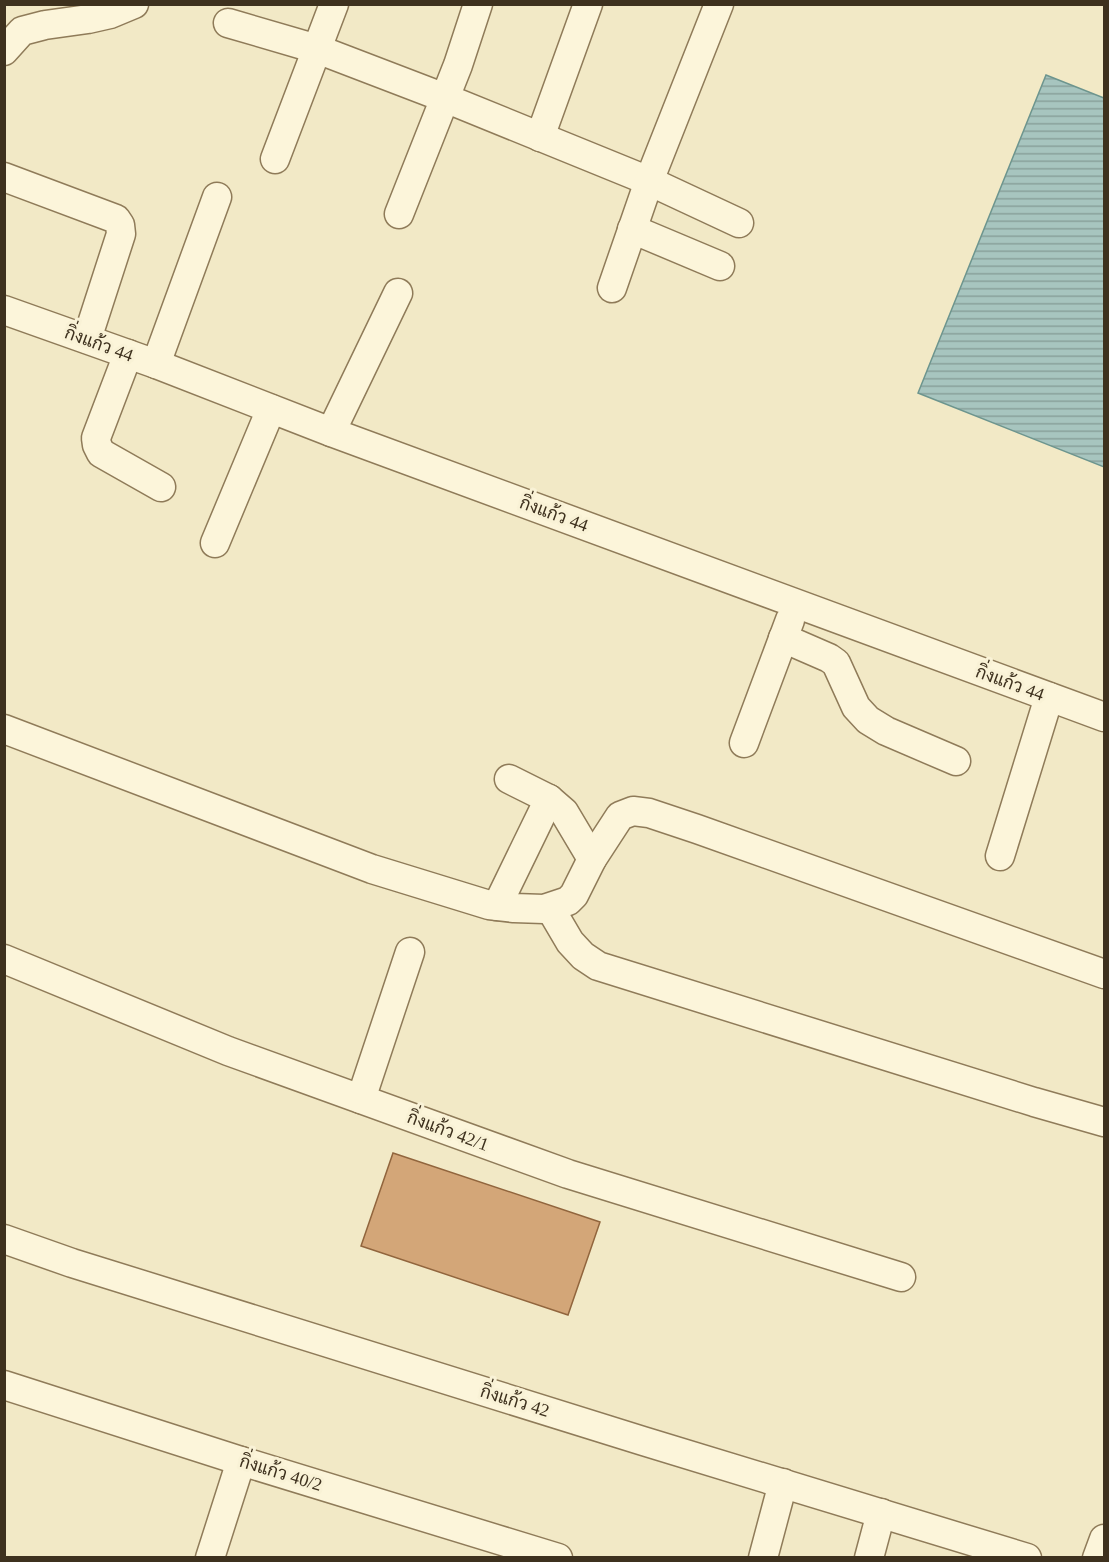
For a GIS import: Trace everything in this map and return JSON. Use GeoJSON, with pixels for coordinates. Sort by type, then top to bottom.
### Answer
{"type":"FeatureCollection","features":[{"type":"Feature","properties":{"kind":"street"},"geometry":{"type":"LineString","coordinates":[[18,29],[88,19],[110,14],[134,4]]}},
{"type":"Feature","properties":{"kind":"street"},"geometry":{"type":"LineString","coordinates":[[275,159],[334,4]]}},
{"type":"Feature","properties":{"kind":"street"},"geometry":{"type":"LineString","coordinates":[[399,214],[445,98],[478,4]]}},
{"type":"Feature","properties":{"kind":"street"},"geometry":{"type":"LineString","coordinates":[[540,137],[588,4]]}},
{"type":"Feature","properties":{"kind":"street"},"geometry":{"type":"LineString","coordinates":[[612,288],[649,181],[719,4]]}},
{"type":"Feature","properties":{"kind":"street"},"geometry":{"type":"LineString","coordinates":[[228,23],[317,49],[445,98],[649,181],[739,223]]}},
{"type":"Feature","properties":{"kind":"street"},"geometry":{"type":"LineString","coordinates":[[4,177],[116,219],[120,225],[121,234],[87,339]]}},
{"type":"Feature","properties":{"kind":"street"},"geometry":{"type":"LineString","coordinates":[[156,363],[217,197]]}},
{"type":"Feature","properties":{"kind":"street"},"geometry":{"type":"LineString","coordinates":[[632,229],[720,266]]}},
{"type":"Feature","properties":{"kind":"street"},"geometry":{"type":"LineString","coordinates":[[331,432],[398,293]]}},
{"type":"Feature","properties":{"kind":"street","name":"กิ่งแก้ว 44"},"geometry":{"type":"LineString","coordinates":[[4,310],[156,363],[331,432],[1104,717]]}},
{"type":"Feature","properties":{"kind":"street"},"geometry":{"type":"LineString","coordinates":[[128,354],[96,438],[97,445],[101,453],[161,487]]}},
{"type":"Feature","properties":{"kind":"street"},"geometry":{"type":"LineString","coordinates":[[215,543],[271,409]]}},
{"type":"Feature","properties":{"kind":"street"},"geometry":{"type":"LineString","coordinates":[[744,743],[796,604]]}},
{"type":"Feature","properties":{"kind":"street"},"geometry":{"type":"LineString","coordinates":[[783,638],[836,663],[856,707],[868,720],[886,731],[956,761]]}},
{"type":"Feature","properties":{"kind":"street"},"geometry":{"type":"LineString","coordinates":[[1000,855],[1049,697]]}},
{"type":"Feature","properties":{"kind":"street"},"geometry":{"type":"LineString","coordinates":[[4,729],[372,869],[489,905],[550,908],[567,901],[574,894],[592,859],[620,816],[633,811],[649,813],[1104,974]]}},
{"type":"Feature","properties":{"kind":"street"},"geometry":{"type":"LineString","coordinates":[[509,779],[549,799],[564,812],[592,859]]}},
{"type":"Feature","properties":{"kind":"street"},"geometry":{"type":"LineString","coordinates":[[497,906],[549,799]]}},
{"type":"Feature","properties":{"kind":"street"},"geometry":{"type":"LineString","coordinates":[[550,908],[570,942],[583,956],[598,966],[1104,1122]]}},
{"type":"Feature","properties":{"kind":"street"},"geometry":{"type":"LineString","coordinates":[[360,1099],[411,952]]}},
{"type":"Feature","properties":{"kind":"street","name":"กิ่งแก้ว 42/1"},"geometry":{"type":"LineString","coordinates":[[4,959],[228,1051],[568,1174],[901,1277]]}},
{"type":"Feature","properties":{"kind":"street","name":"กิ่งแก้ว 42"},"geometry":{"type":"LineString","coordinates":[[4,1239],[106,1274],[1025,1557]]}},
{"type":"Feature","properties":{"kind":"street","name":"กิ่งแก้ว 40/2"},"geometry":{"type":"LineString","coordinates":[[4,1384],[241,1461],[486,1547],[558,1557]]}},
{"type":"Feature","properties":{"kind":"street"},"geometry":{"type":"LineString","coordinates":[[210,1557],[241,1461]]}},
{"type":"Feature","properties":{"kind":"street"},"geometry":{"type":"LineString","coordinates":[[763,1557],[783,1483]]}},
{"type":"Feature","properties":{"kind":"street"},"geometry":{"type":"LineString","coordinates":[[869,1557],[881,1513]]}},
{"type":"Feature","properties":{"kind":"street"},"geometry":{"type":"LineString","coordinates":[[1097,1557],[1104,1539]]}},
{"type":"Feature","properties":{"kind":"water"},"geometry":{"type":"Polygon","coordinates":[[[1046,75],[1104,98],[1104,467],[918,393],[1046,75]]]}},
{"type":"Feature","properties":{"kind":"building"},"geometry":{"type":"Polygon","coordinates":[[[393,1153],[600,1222],[568,1315],[361,1246],[393,1153]]]}}]}
